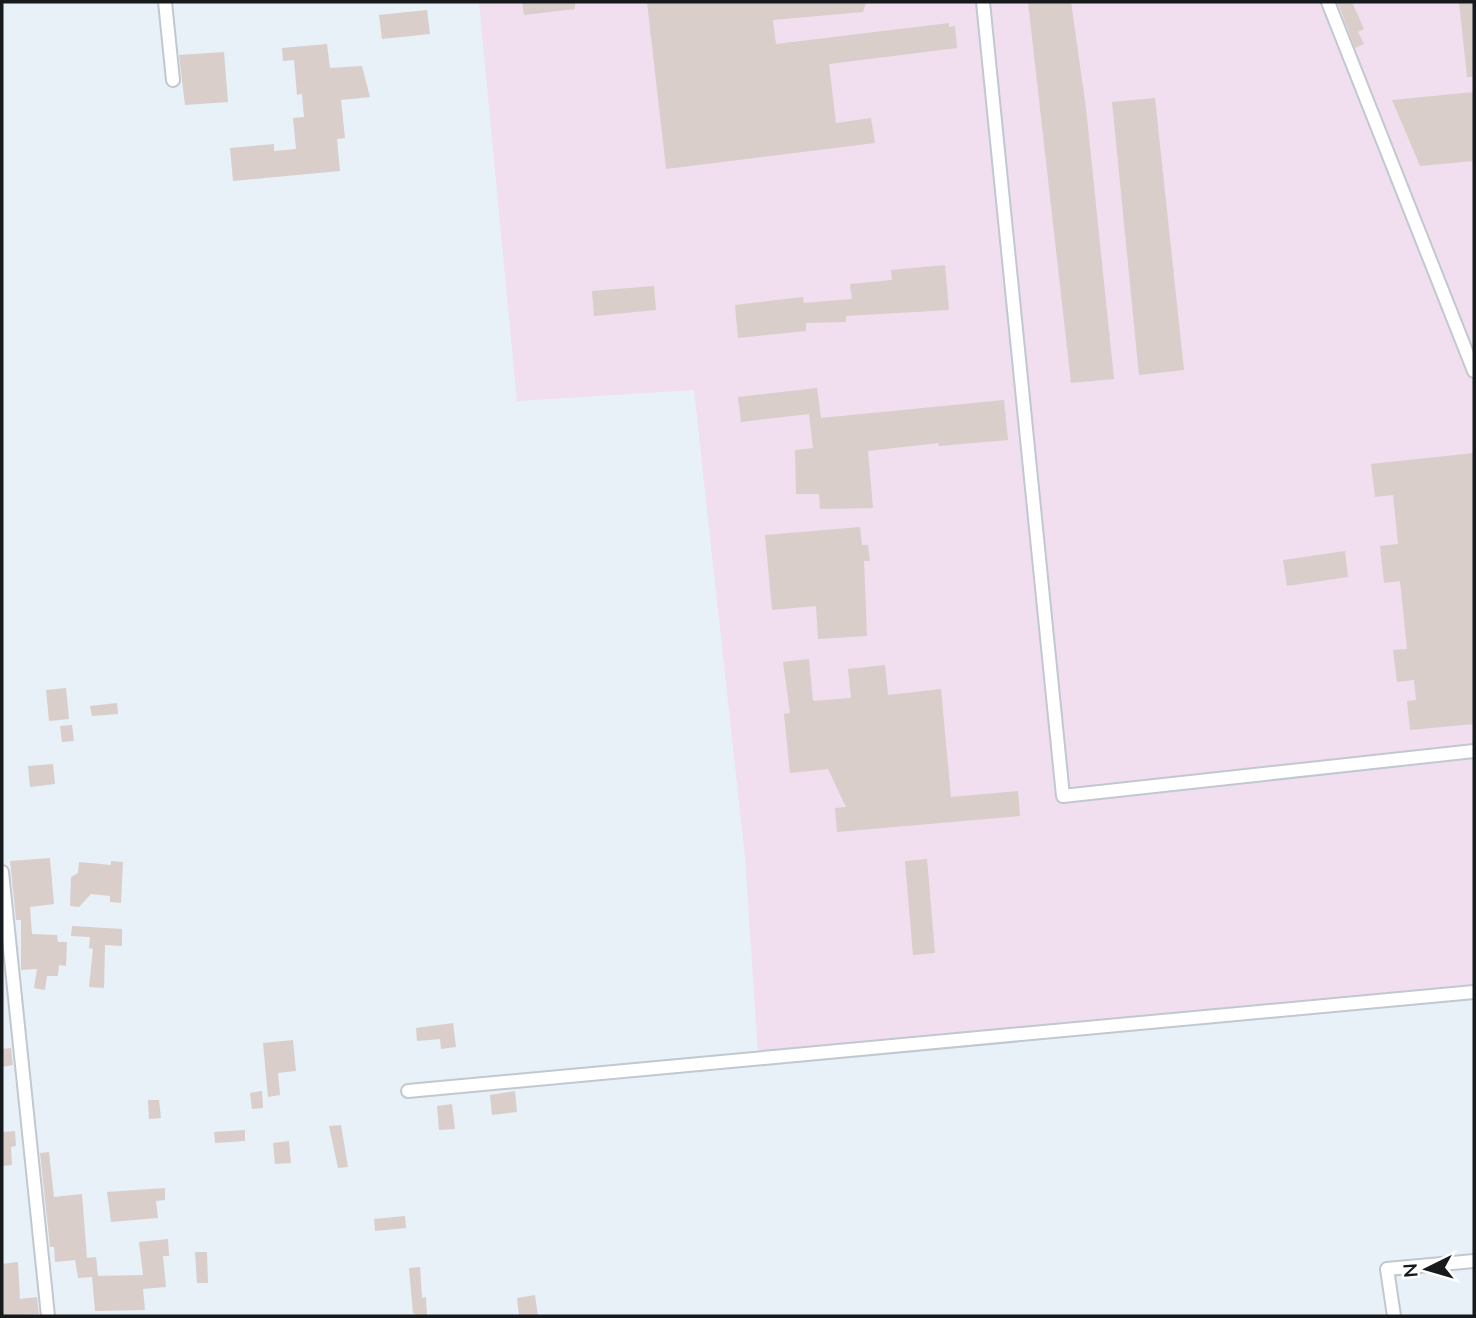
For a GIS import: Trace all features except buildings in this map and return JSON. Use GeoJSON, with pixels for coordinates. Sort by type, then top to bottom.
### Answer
{"type":"FeatureCollection","features":[{"type":"Feature","properties":{"kind":"street"},"geometry":{"type":"LineString","coordinates":[[165,2],[173,80]]}},
{"type":"Feature","properties":{"kind":"street"},"geometry":{"type":"LineString","coordinates":[[983,2],[1063,796],[1474,751]]}},
{"type":"Feature","properties":{"kind":"street"},"geometry":{"type":"LineString","coordinates":[[1328,2],[1474,371]]}},
{"type":"Feature","properties":{"kind":"street"},"geometry":{"type":"LineString","coordinates":[[2,872],[48,1316]]}},
{"type":"Feature","properties":{"kind":"street"},"geometry":{"type":"LineString","coordinates":[[408,1091],[1474,992]]}},
{"type":"Feature","properties":{"kind":"street"},"geometry":{"type":"LineString","coordinates":[[1394,1316],[1387,1269],[1474,1261]]}},
{"type":"Feature","properties":{"kind":"shaded area"},"geometry":{"type":"Polygon","coordinates":[[[479,2],[1474,2],[1474,985],[758,1054],[745,857],[694,390],[517,401],[479,2]]]}}]}
